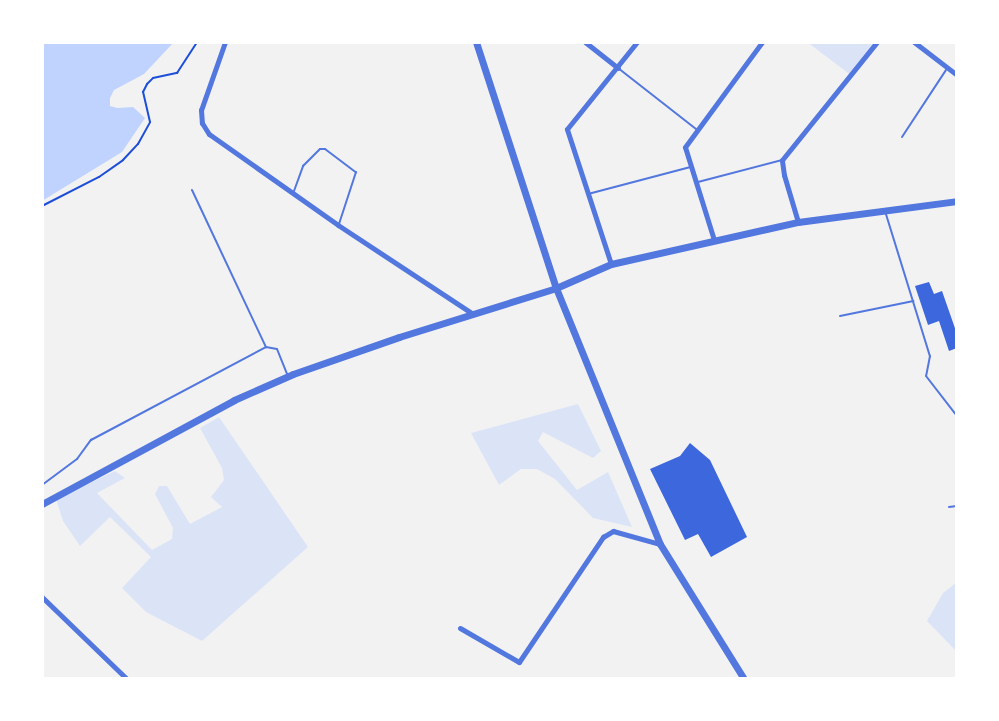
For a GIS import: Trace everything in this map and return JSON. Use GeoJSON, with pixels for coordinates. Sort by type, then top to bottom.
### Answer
{"type":"FeatureCollection","features":[{"type":"Feature","properties":{"kind":"street"},"geometry":{"type":"LineString","coordinates":[[225,42],[205,93],[201,110],[202,123],[209,134],[338,225],[473,314]]}},
{"type":"Feature","properties":{"kind":"street"},"geometry":{"type":"LineString","coordinates":[[476,42],[556,288],[660,544],[744,679]]}},
{"type":"Feature","properties":{"kind":"street"},"geometry":{"type":"LineString","coordinates":[[585,42],[618,68]]}},
{"type":"Feature","properties":{"kind":"street"},"geometry":{"type":"LineString","coordinates":[[611,264],[567,129],[637,42]]}},
{"type":"Feature","properties":{"kind":"street"},"geometry":{"type":"LineString","coordinates":[[714,240],[685,147],[762,42]]}},
{"type":"Feature","properties":{"kind":"street"},"geometry":{"type":"LineString","coordinates":[[798,222],[784,175],[782,160],[877,42]]}},
{"type":"Feature","properties":{"kind":"street"},"geometry":{"type":"LineString","coordinates":[[914,42],[957,75]]}},
{"type":"Feature","properties":{"kind":"street"},"geometry":{"type":"LineString","coordinates":[[42,504],[234,400],[288,376],[399,337],[556,288],[611,264],[798,222],[957,201]]}},
{"type":"Feature","properties":{"kind":"street"},"geometry":{"type":"LineString","coordinates":[[460,628],[519,662],[603,537],[613,531],[660,544]]}},
{"type":"Feature","properties":{"kind":"street"},"geometry":{"type":"LineString","coordinates":[[42,597],[127,679]]}},
{"type":"Feature","properties":{"kind":"lane"},"geometry":{"type":"LineString","coordinates":[[902,137],[948,67]]}},
{"type":"Feature","properties":{"kind":"lane"},"geometry":{"type":"LineString","coordinates":[[618,68],[698,130]]}},
{"type":"Feature","properties":{"kind":"lane"},"geometry":{"type":"LineString","coordinates":[[293,194],[303,166],[320,149],[325,148],[356,172],[338,225]]}},
{"type":"Feature","properties":{"kind":"lane"},"geometry":{"type":"LineString","coordinates":[[697,183],[782,160]]}},
{"type":"Feature","properties":{"kind":"lane"},"geometry":{"type":"LineString","coordinates":[[588,194],[690,167]]}},
{"type":"Feature","properties":{"kind":"lane"},"geometry":{"type":"LineString","coordinates":[[192,190],[266,347]]}},
{"type":"Feature","properties":{"kind":"lane"},"geometry":{"type":"LineString","coordinates":[[885,211],[930,356],[926,376],[956,414]]}},
{"type":"Feature","properties":{"kind":"lane"},"geometry":{"type":"LineString","coordinates":[[840,316],[913,302]]}},
{"type":"Feature","properties":{"kind":"lane"},"geometry":{"type":"LineString","coordinates":[[42,484],[77,459],[91,440],[266,347],[277,349],[288,376]]}},
{"type":"Feature","properties":{"kind":"lane"},"geometry":{"type":"LineString","coordinates":[[949,507],[957,506]]}},
{"type":"Feature","properties":{"kind":"path"},"geometry":{"type":"LineString","coordinates":[[42,206],[99,177],[123,160],[138,144],[150,122],[143,92],[147,84],[153,78],[177,73],[197,42]]}},
{"type":"Feature","properties":{"kind":"shaded area"},"geometry":{"type":"Polygon","coordinates":[[[807,42],[877,42],[852,76],[807,42]]]}},
{"type":"Feature","properties":{"kind":"shaded area"},"geometry":{"type":"Polygon","coordinates":[[[578,404],[601,451],[593,458],[543,432],[538,441],[577,490],[608,472],[632,527],[593,518],[555,479],[537,469],[521,469],[499,485],[471,433],[578,404]]]}},
{"type":"Feature","properties":{"kind":"shaded area"},"geometry":{"type":"Polygon","coordinates":[[[219,417],[308,547],[202,641],[146,612],[122,588],[151,557],[110,517],[80,546],[63,521],[56,499],[115,471],[125,478],[97,493],[152,550],[172,539],[173,528],[155,494],[159,486],[167,486],[190,524],[222,507],[211,497],[224,480],[222,468],[200,428],[219,417]]]}},
{"type":"Feature","properties":{"kind":"shaded area"},"geometry":{"type":"Polygon","coordinates":[[[957,582],[957,652],[927,621],[943,593],[957,582]]]}},
{"type":"Feature","properties":{"kind":"water"},"geometry":{"type":"Polygon","coordinates":[[[42,42],[174,42],[144,74],[114,90],[110,98],[110,106],[133,107],[145,118],[122,152],[42,201],[42,42]]]}},
{"type":"Feature","properties":{"kind":"building"},"geometry":{"type":"Polygon","coordinates":[[[929,282],[934,294],[942,291],[957,334],[957,348],[949,351],[939,321],[928,325],[915,286],[929,282]]]}},
{"type":"Feature","properties":{"kind":"building"},"geometry":{"type":"Polygon","coordinates":[[[690,443],[710,460],[747,537],[711,557],[698,534],[685,540],[650,469],[680,456],[690,443]]]}}]}
